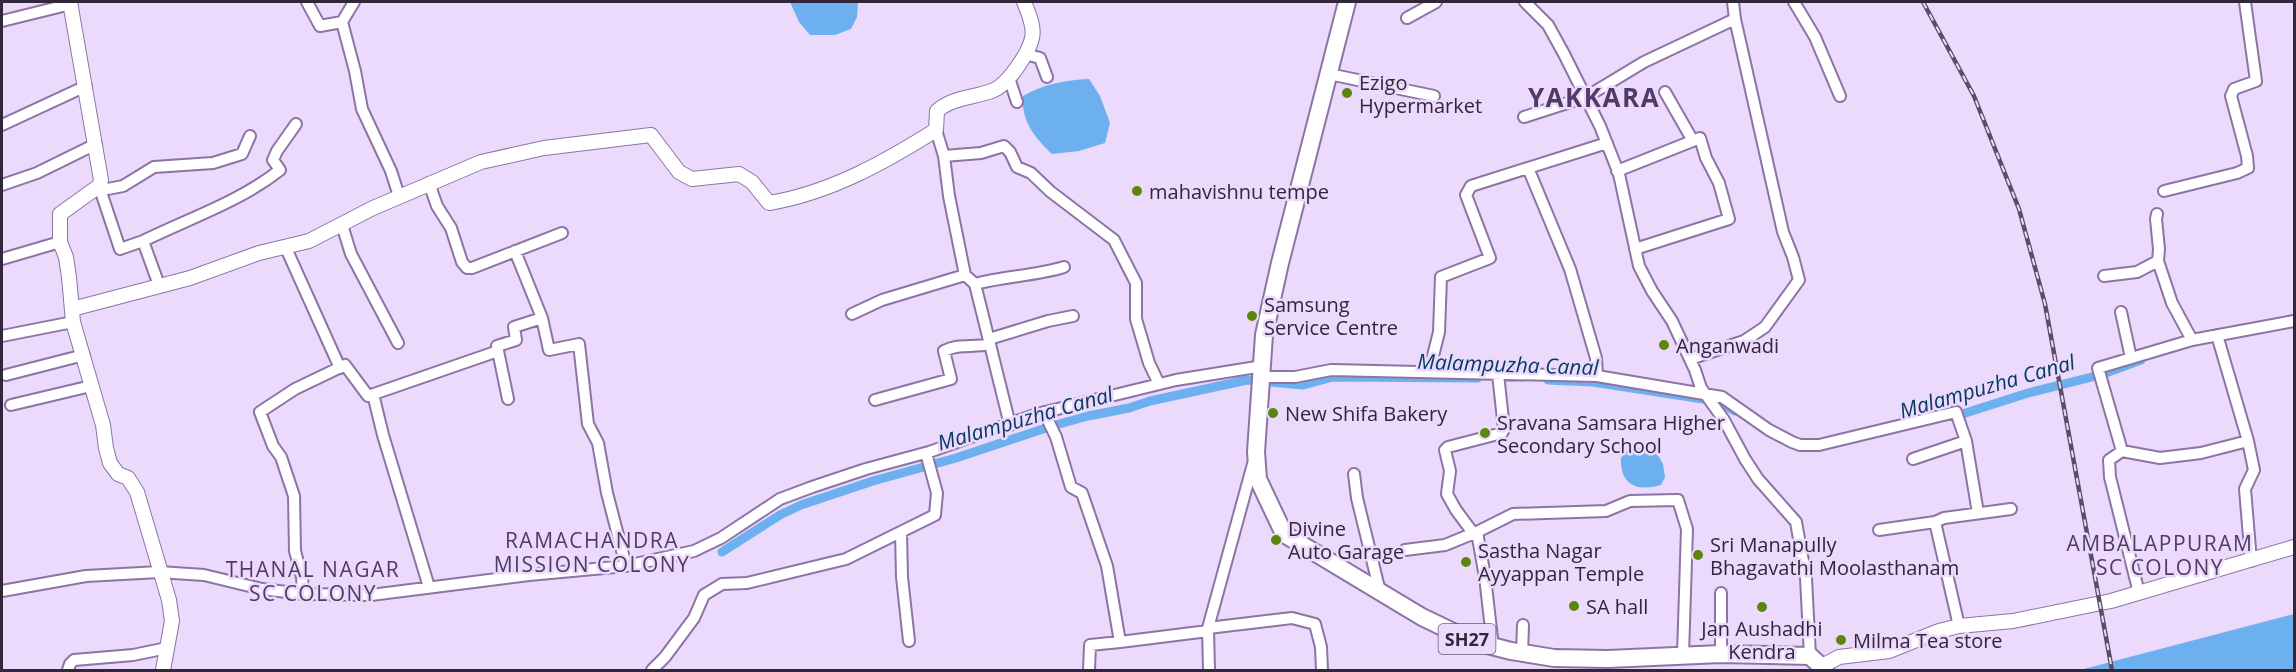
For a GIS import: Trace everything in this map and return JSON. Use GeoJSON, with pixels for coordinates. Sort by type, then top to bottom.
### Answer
{"type":"FeatureCollection","features":[{"type":"Feature","properties":{"kind":"main road","name":"SH27"},"geometry":{"type":"LineString","coordinates":[[1347,2],[1280,263],[1264,335],[1256,452],[1258,479],[1284,534],[1432,622],[1472,641],[1554,658],[1608,659],[1720,654],[1819,664]]}},
{"type":"Feature","properties":{"kind":"street"},"geometry":{"type":"LineString","coordinates":[[307,2],[320,26],[342,22]]}},
{"type":"Feature","properties":{"kind":"street"},"geometry":{"type":"LineString","coordinates":[[354,2],[342,22],[362,109],[391,171],[399,196]]}},
{"type":"Feature","properties":{"kind":"street"},"geometry":{"type":"LineString","coordinates":[[1010,425],[975,284],[965,275],[949,196],[944,156],[936,130],[937,111],[945,103],[997,89],[1009,78],[1033,37],[1024,2]]}},
{"type":"Feature","properties":{"kind":"street"},"geometry":{"type":"LineString","coordinates":[[1407,18],[1436,2]]}},
{"type":"Feature","properties":{"kind":"street"},"geometry":{"type":"LineString","coordinates":[[1525,2],[1548,25],[1586,97],[1617,171],[1639,266],[1647,283],[1672,321],[1701,388],[1758,479],[1796,522],[1819,664],[1839,657],[1889,651],[1939,631],[1959,626],[2013,621],[2139,592],[2295,548]]}},
{"type":"Feature","properties":{"kind":"street"},"geometry":{"type":"LineString","coordinates":[[1690,359],[1744,341],[1765,327],[1799,280],[1783,232],[1733,2]]}},
{"type":"Feature","properties":{"kind":"street"},"geometry":{"type":"LineString","coordinates":[[1794,2],[1815,37],[1840,96]]}},
{"type":"Feature","properties":{"kind":"street"},"geometry":{"type":"LineString","coordinates":[[2164,191],[2238,173],[2248,168],[2231,96],[2234,89],[2256,81],[2245,2]]}},
{"type":"Feature","properties":{"kind":"street"},"geometry":{"type":"LineString","coordinates":[[2,21],[71,3],[101,180],[99,186],[60,214],[60,242],[69,277],[72,315],[103,425],[110,463],[118,474],[128,478],[137,492],[172,621],[162,670]]}},
{"type":"Feature","properties":{"kind":"street"},"geometry":{"type":"LineString","coordinates":[[1524,117],[1586,97],[1644,62],[1735,19]]}},
{"type":"Feature","properties":{"kind":"street"},"geometry":{"type":"LineString","coordinates":[[1025,54],[1040,58],[1047,77]]}},
{"type":"Feature","properties":{"kind":"street"},"geometry":{"type":"LineString","coordinates":[[1329,74],[1434,96]]}},
{"type":"Feature","properties":{"kind":"street"},"geometry":{"type":"LineString","coordinates":[[1009,78],[1017,102]]}},
{"type":"Feature","properties":{"kind":"street"},"geometry":{"type":"LineString","coordinates":[[2,125],[86,86]]}},
{"type":"Feature","properties":{"kind":"street"},"geometry":{"type":"LineString","coordinates":[[1665,92],[1693,141]]}},
{"type":"Feature","properties":{"kind":"street"},"geometry":{"type":"LineString","coordinates":[[99,186],[120,249],[209,212],[266,181],[280,170],[273,160],[296,124]]}},
{"type":"Feature","properties":{"kind":"street"},"geometry":{"type":"LineString","coordinates":[[2,336],[159,285],[190,278],[242,259],[309,241],[429,183],[481,162],[518,153],[651,135],[679,172],[692,179],[739,174],[752,182],[769,204],[814,192],[881,164],[936,130]]}},
{"type":"Feature","properties":{"kind":"street"},"geometry":{"type":"LineString","coordinates":[[99,186],[108,189],[123,186],[154,167],[213,163],[242,154],[250,136]]}},
{"type":"Feature","properties":{"kind":"street"},"geometry":{"type":"LineString","coordinates":[[1617,171],[1700,138],[1706,158],[1719,183],[1729,219],[1635,249]]}},
{"type":"Feature","properties":{"kind":"street"},"geometry":{"type":"LineString","coordinates":[[1429,372],[1439,332],[1441,277],[1490,258],[1466,195],[1471,186],[1606,142]]}},
{"type":"Feature","properties":{"kind":"street"},"geometry":{"type":"LineString","coordinates":[[2,185],[36,173],[96,144]]}},
{"type":"Feature","properties":{"kind":"street"},"geometry":{"type":"LineString","coordinates":[[944,156],[981,153],[1004,146],[1010,152],[1017,167],[1031,173],[1051,192],[1114,240],[1136,283],[1137,319],[1146,352],[1159,384]]}},
{"type":"Feature","properties":{"kind":"street"},"geometry":{"type":"LineString","coordinates":[[1528,168],[1570,269],[1596,358],[1597,376]]}},
{"type":"Feature","properties":{"kind":"street"},"geometry":{"type":"LineString","coordinates":[[429,183],[437,206],[451,228],[462,262],[467,268],[562,233]]}},
{"type":"Feature","properties":{"kind":"street"},"geometry":{"type":"LineString","coordinates":[[2157,214],[2158,261],[2172,303],[2192,340]]}},
{"type":"Feature","properties":{"kind":"street"},"geometry":{"type":"LineString","coordinates":[[342,225],[351,254],[398,343]]}},
{"type":"Feature","properties":{"kind":"street"},"geometry":{"type":"LineString","coordinates":[[143,241],[159,285]]}},
{"type":"Feature","properties":{"kind":"street"},"geometry":{"type":"LineString","coordinates":[[2,259],[60,242]]}},
{"type":"Feature","properties":{"kind":"street"},"geometry":{"type":"LineString","coordinates":[[285,246],[340,368]]}},
{"type":"Feature","properties":{"kind":"street"},"geometry":{"type":"LineString","coordinates":[[515,251],[542,318],[549,350],[579,344],[588,424],[598,443],[607,493],[626,566]]}},
{"type":"Feature","properties":{"kind":"street"},"geometry":{"type":"LineString","coordinates":[[2104,276],[2137,272],[2158,261]]}},
{"type":"Feature","properties":{"kind":"street"},"geometry":{"type":"LineString","coordinates":[[975,284],[998,277],[1047,272],[1064,267]]}},
{"type":"Feature","properties":{"kind":"street"},"geometry":{"type":"LineString","coordinates":[[852,314],[882,300],[965,275]]}},
{"type":"Feature","properties":{"kind":"street"},"geometry":{"type":"LineString","coordinates":[[2121,312],[2131,358]]}},
{"type":"Feature","properties":{"kind":"street"},"geometry":{"type":"LineString","coordinates":[[875,400],[951,379],[944,351],[956,345],[976,348],[1048,321],[1073,316]]}},
{"type":"Feature","properties":{"kind":"street"},"geometry":{"type":"LineString","coordinates":[[508,399],[496,346],[516,340],[514,327],[542,318]]}},
{"type":"Feature","properties":{"kind":"street"},"geometry":{"type":"LineString","coordinates":[[2122,451],[2098,368],[2192,340],[2295,321]]}},
{"type":"Feature","properties":{"kind":"street"},"geometry":{"type":"LineString","coordinates":[[2217,335],[2248,441],[2254,470],[2245,489],[2251,561]]}},
{"type":"Feature","properties":{"kind":"street"},"geometry":{"type":"LineString","coordinates":[[303,594],[302,577],[295,551],[294,496],[281,457],[273,446],[260,412],[295,389],[345,365],[368,396],[498,351]]}},
{"type":"Feature","properties":{"kind":"street"},"geometry":{"type":"LineString","coordinates":[[6,375],[84,355]]}},
{"type":"Feature","properties":{"kind":"street"},"geometry":{"type":"LineString","coordinates":[[2,591],[86,576],[204,575],[262,589],[303,594],[371,595],[529,575],[626,566],[694,551],[721,538],[780,499],[866,469],[929,462],[1044,412],[1159,384],[1263,376],[1295,377],[1331,370],[1597,376],[1709,399],[1722,397],[1768,430],[1800,445],[1819,445],[1956,412],[1966,441],[1978,513]]}},
{"type":"Feature","properties":{"kind":"street"},"geometry":{"type":"LineString","coordinates":[[1493,646],[1485,577],[1475,532],[1456,510],[1447,494],[1450,471],[1445,450],[1448,447],[1502,433],[1504,429],[1498,374]]}},
{"type":"Feature","properties":{"kind":"street"},"geometry":{"type":"LineString","coordinates":[[11,405],[91,386]]}},
{"type":"Feature","properties":{"kind":"street"},"geometry":{"type":"LineString","coordinates":[[373,394],[383,435],[429,587]]}},
{"type":"Feature","properties":{"kind":"street"},"geometry":{"type":"LineString","coordinates":[[1044,412],[1056,437],[1071,487],[1082,493],[1107,566],[1120,642]]}},
{"type":"Feature","properties":{"kind":"street"},"geometry":{"type":"LineString","coordinates":[[1913,459],[1966,441]]}},
{"type":"Feature","properties":{"kind":"street"},"geometry":{"type":"LineString","coordinates":[[2139,592],[2110,477],[2109,460],[2122,451],[2160,458],[2201,453],[2248,441]]}},
{"type":"Feature","properties":{"kind":"street"},"geometry":{"type":"LineString","coordinates":[[1209,670],[1208,629],[1256,452]]}},
{"type":"Feature","properties":{"kind":"street"},"geometry":{"type":"LineString","coordinates":[[652,670],[665,657],[694,618],[704,595],[722,584],[747,583],[846,559],[935,515],[937,493],[929,462]]}},
{"type":"Feature","properties":{"kind":"street"},"geometry":{"type":"LineString","coordinates":[[1354,474],[1357,498],[1380,592]]}},
{"type":"Feature","properties":{"kind":"street"},"geometry":{"type":"LineString","coordinates":[[1405,549],[1445,545],[1513,514],[1606,511],[1630,501],[1678,500],[1688,528],[1683,655]]}},
{"type":"Feature","properties":{"kind":"street"},"geometry":{"type":"LineString","coordinates":[[1879,530],[2011,509]]}},
{"type":"Feature","properties":{"kind":"street"},"geometry":{"type":"LineString","coordinates":[[1935,522],[1959,626]]}},
{"type":"Feature","properties":{"kind":"street"},"geometry":{"type":"LineString","coordinates":[[901,532],[902,578],[909,641]]}},
{"type":"Feature","properties":{"kind":"street"},"geometry":{"type":"LineString","coordinates":[[1720,654],[1721,593]]}},
{"type":"Feature","properties":{"kind":"street"},"geometry":{"type":"LineString","coordinates":[[1089,670],[1090,645],[1292,618],[1315,624],[1321,647],[1322,670]]}},
{"type":"Feature","properties":{"kind":"street"},"geometry":{"type":"LineString","coordinates":[[1522,653],[1523,625]]}},
{"type":"Feature","properties":{"kind":"street"},"geometry":{"type":"LineString","coordinates":[[69,670],[74,660],[133,655],[167,648]]}},
{"type":"Feature","properties":{"kind":"water"},"geometry":{"type":"Polygon","coordinates":[[[790,2],[858,2],[857,17],[851,29],[835,35],[810,35],[799,22],[790,2]]]}},
{"type":"Feature","properties":{"kind":"water"},"geometry":{"type":"Polygon","coordinates":[[[1089,79],[1100,96],[1110,123],[1105,143],[1079,151],[1052,154],[1030,128],[1024,113],[1023,96],[1055,83],[1089,79]]]}},
{"type":"Feature","properties":{"kind":"water"},"geometry":{"type":"Polygon","coordinates":[[[1641,448],[1655,450],[1663,464],[1665,477],[1661,485],[1638,487],[1623,475],[1621,458],[1627,451],[1641,448]]]}},
{"type":"Feature","properties":{"kind":"water"},"geometry":{"type":"Polygon","coordinates":[[[2294,614],[2294,670],[2080,670],[2294,614]]]}},
{"type":"Feature","properties":{"kind":"waterway","name":"Malampuzha Canal"},"geometry":{"type":"LineString","coordinates":[[1953,417],[2028,393],[2100,375],[2141,360]]}},
{"type":"Feature","properties":{"kind":"waterway","name":"Malampuzha Canal"},"geometry":{"type":"LineString","coordinates":[[722,552],[780,515],[801,505],[1052,426],[1150,401],[1247,380],[1303,385],[1333,377],[1478,378]]}},
{"type":"Feature","properties":{"kind":"waterway","name":"Malampuzha Canal"},"geometry":{"type":"LineString","coordinates":[[1548,380],[1593,382],[1716,401],[1735,411]]}},
{"type":"Feature","properties":{"kind":"railway"},"geometry":{"type":"LineString","coordinates":[[1923,2],[1974,96],[2019,209],[2045,304],[2112,670]]}},
{"type":"Feature","properties":{"kind":"place","name":"Ezigo Hypermarket"},"geometry":{"type":"Point","coordinates":[1347,93]}},
{"type":"Feature","properties":{"kind":"place","name":"mahavishnu tempe"},"geometry":{"type":"Point","coordinates":[1137,191]}},
{"type":"Feature","properties":{"kind":"place","name":"Samsung Service Centre"},"geometry":{"type":"Point","coordinates":[1252,316]}},
{"type":"Feature","properties":{"kind":"place","name":"Anganwadi"},"geometry":{"type":"Point","coordinates":[1664,345]}},
{"type":"Feature","properties":{"kind":"place","name":"New Shifa Bakery"},"geometry":{"type":"Point","coordinates":[1273,413]}},
{"type":"Feature","properties":{"kind":"place","name":"Sravana Samsara Higher Secondary School"},"geometry":{"type":"Point","coordinates":[1485,433]}},
{"type":"Feature","properties":{"kind":"place","name":"Divine Auto Garage"},"geometry":{"type":"Point","coordinates":[1276,540]}},
{"type":"Feature","properties":{"kind":"place","name":"Sri Manapully Bhagavathi Moolasthanam"},"geometry":{"type":"Point","coordinates":[1698,555]}},
{"type":"Feature","properties":{"kind":"place","name":"Sastha Nagar Ayyappan Temple"},"geometry":{"type":"Point","coordinates":[1466,562]}},
{"type":"Feature","properties":{"kind":"place","name":"SA hall"},"geometry":{"type":"Point","coordinates":[1574,606]}},
{"type":"Feature","properties":{"kind":"place","name":"Jan Aushadhi Kendra"},"geometry":{"type":"Point","coordinates":[1762,607]}},
{"type":"Feature","properties":{"kind":"place","name":"Milma Tea store"},"geometry":{"type":"Point","coordinates":[1841,640]}},
{"type":"Feature","properties":{"kind":"district","name":"YAKKARA"},"geometry":{"type":"Point","coordinates":[1594,97]}},
{"type":"Feature","properties":{"kind":"district","name":"RAMACHANDRA MISSION COLONY"},"geometry":{"type":"Point","coordinates":[592,552]}},
{"type":"Feature","properties":{"kind":"district","name":"AMBALAPPURAM SC COLONY"},"geometry":{"type":"Point","coordinates":[2160,555]}},
{"type":"Feature","properties":{"kind":"district","name":"THANAL NAGAR SC COLONY"},"geometry":{"type":"Point","coordinates":[313,581]}}]}
